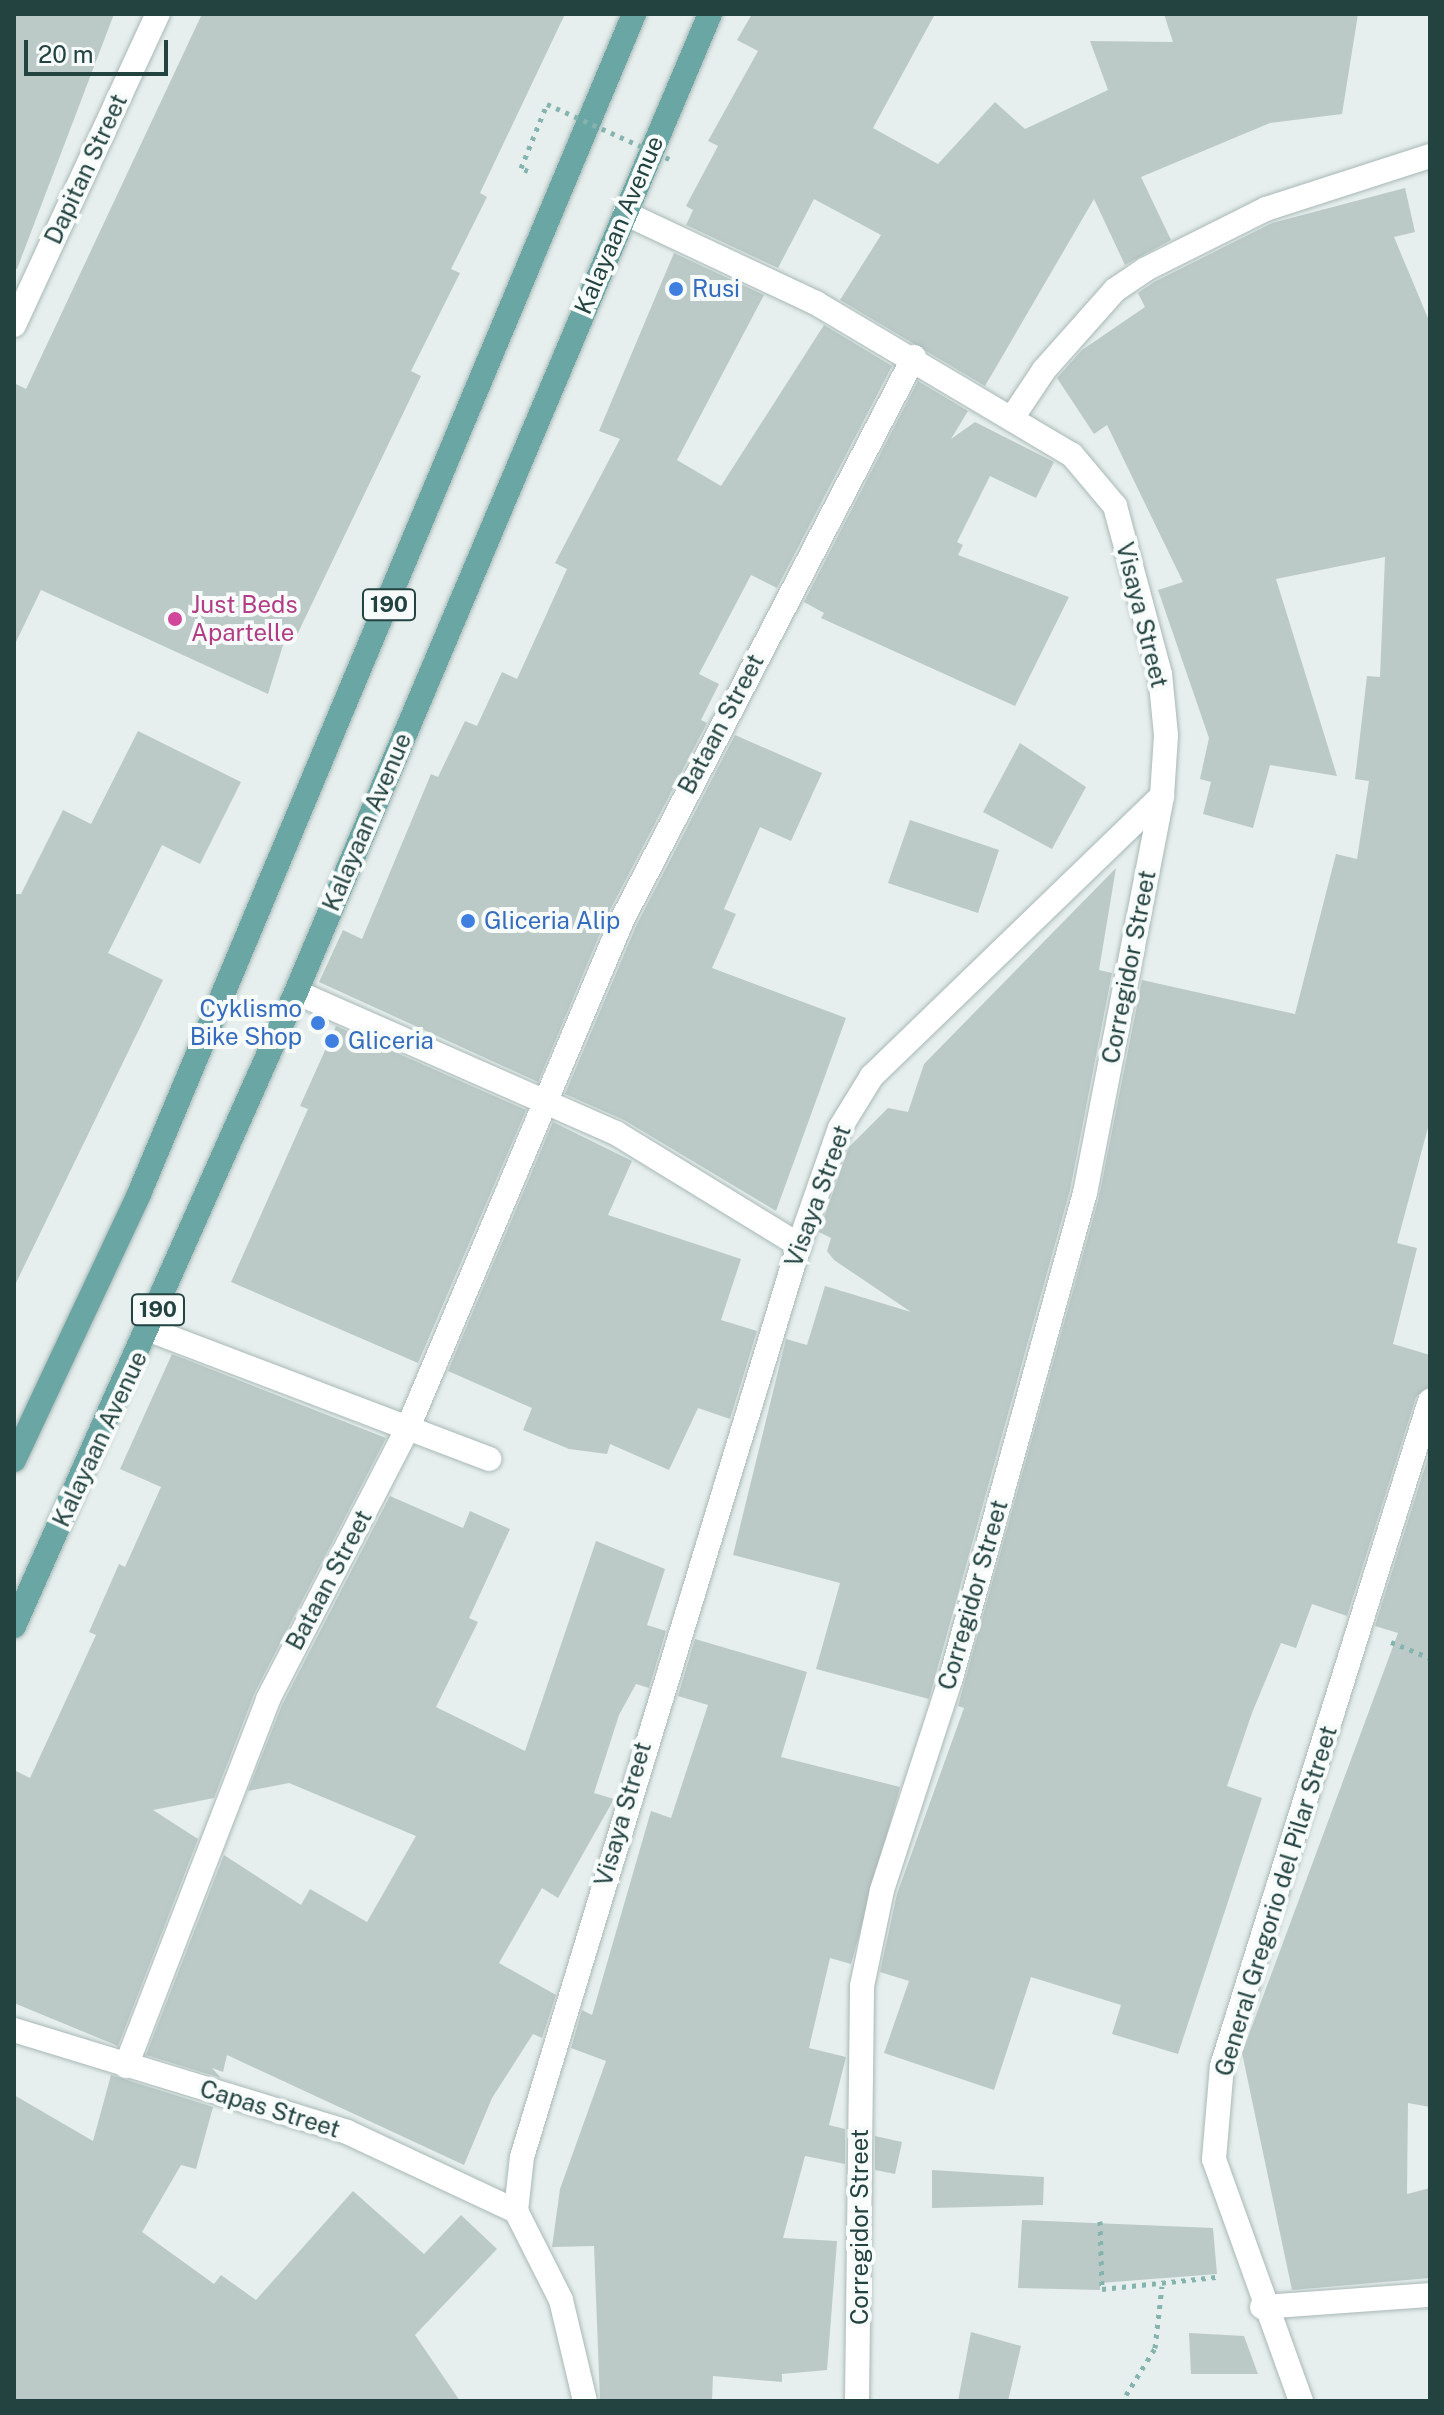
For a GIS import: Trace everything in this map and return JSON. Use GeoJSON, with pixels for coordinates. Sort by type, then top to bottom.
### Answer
{"type":"FeatureCollection","features":[{"type":"Feature","properties":{"kind":"main road","name":"190"},"geometry":{"type":"LineString","coordinates":[[14,1460],[139,1194],[634,14]]}},
{"type":"Feature","properties":{"kind":"main road","name":"Kalayaan Avenue"},"geometry":{"type":"LineString","coordinates":[[14,1626],[150,1330],[296,992],[710,14]]}},
{"type":"Feature","properties":{"kind":"street","name":"Dapitan Street"},"geometry":{"type":"LineString","coordinates":[[14,325],[158,14]]}},
{"type":"Feature","properties":{"kind":"street"},"geometry":{"type":"LineString","coordinates":[[1012,418],[1044,370],[1115,290],[1146,269],[1266,209],[1430,156]]}},
{"type":"Feature","properties":{"kind":"street","name":"Visaya Street"},"geometry":{"type":"LineString","coordinates":[[516,2211],[522,2157],[799,1245],[840,1128],[872,1076],[1162,796],[1160,674],[1115,506],[1072,455],[914,357],[625,213]]}},
{"type":"Feature","properties":{"kind":"street","name":"Bataan Street"},"geometry":{"type":"LineString","coordinates":[[126,2066],[268,1699],[407,1430],[546,1100],[698,762],[914,357]]}},
{"type":"Feature","properties":{"kind":"street","name":"Corregidor Street"},"geometry":{"type":"LineString","coordinates":[[857,2401],[862,1986],[882,1890],[951,1678],[1085,1193],[1162,796]]}},
{"type":"Feature","properties":{"kind":"street"},"geometry":{"type":"LineString","coordinates":[[296,992],[546,1100],[660,1156],[799,1245]]}},
{"type":"Feature","properties":{"kind":"street"},"geometry":{"type":"LineString","coordinates":[[150,1330],[489,1459]]}},
{"type":"Feature","properties":{"kind":"street","name":"General Gregorio del Pilar Street"},"geometry":{"type":"LineString","coordinates":[[1301,2401],[1249,2272],[1214,2159],[1222,2066],[1428,1413]]}},
{"type":"Feature","properties":{"kind":"street","name":"Capas Street"},"geometry":{"type":"LineString","coordinates":[[14,2030],[347,2132],[516,2211]]}},
{"type":"Feature","properties":{"kind":"street"},"geometry":{"type":"LineString","coordinates":[[516,2211],[561,2300],[585,2401]]}},
{"type":"Feature","properties":{"kind":"street"},"geometry":{"type":"LineString","coordinates":[[1262,2307],[1430,2295]]}},
{"type":"Feature","properties":{"kind":"path"},"geometry":{"type":"LineString","coordinates":[[521,168],[547,104],[674,161]]}},
{"type":"Feature","properties":{"kind":"path"},"geometry":{"type":"LineString","coordinates":[[1100,2221],[1102,2289],[1162,2286],[1249,2272]]}},
{"type":"Feature","properties":{"kind":"path"},"geometry":{"type":"LineString","coordinates":[[1126,2395],[1155,2348],[1162,2286]]}},
{"type":"Feature","properties":{"kind":"building"},"geometry":{"type":"Polygon","coordinates":[[[14,14],[114,14],[17,269],[14,269],[14,14]]]}},
{"type":"Feature","properties":{"kind":"building"},"geometry":{"type":"Polygon","coordinates":[[[202,14],[565,14],[480,193],[487,197],[451,269],[460,273],[411,371],[421,376],[296,637],[287,632],[268,694],[41,590],[14,646],[14,383],[26,389],[202,14]]]}},
{"type":"Feature","properties":{"kind":"building"},"geometry":{"type":"Polygon","coordinates":[[[752,14],[935,14],[873,128],[938,164],[995,102],[1025,129],[1108,90],[1090,41],[1173,42],[1164,14],[1358,14],[1342,114],[1270,123],[1141,177],[1171,240],[1125,265],[1094,199],[985,386],[840,300],[881,235],[814,199],[778,268],[686,225],[693,210],[686,206],[718,146],[708,141],[758,51],[737,40],[752,14]]]}},
{"type":"Feature","properties":{"kind":"building"},"geometry":{"type":"Polygon","coordinates":[[[1405,188],[1415,232],[1394,237],[1430,323],[1430,1120],[1397,1243],[1417,1248],[1393,1344],[1430,1355],[1430,1386],[1416,1397],[1347,1616],[1312,1604],[1296,1648],[1281,1643],[1252,1713],[1227,1786],[1262,1798],[1178,2054],[1112,2034],[1121,2005],[1031,1977],[994,2090],[884,2053],[909,1981],[880,1972],[897,1894],[964,1708],[958,1706],[1099,1197],[1142,980],[1295,1014],[1336,854],[1357,859],[1369,781],[1355,779],[1367,676],[1380,677],[1385,557],[1276,579],[1337,776],[1270,765],[1253,828],[1203,814],[1211,782],[1200,779],[1209,738],[1158,590],[1183,582],[1107,425],[1094,434],[1057,378],[1082,350],[1145,307],[1138,293],[1154,282],[1272,223],[1405,188]]]}},
{"type":"Feature","properties":{"kind":"building"},"geometry":{"type":"Polygon","coordinates":[[[674,253],[764,295],[677,460],[721,486],[824,325],[892,366],[777,588],[751,575],[699,674],[719,684],[701,720],[707,723],[609,912],[538,1082],[319,982],[343,930],[362,939],[431,774],[438,777],[465,721],[477,726],[502,672],[517,679],[567,569],[555,563],[620,439],[599,431],[674,253]]]}},
{"type":"Feature","properties":{"kind":"building"},"geometry":{"type":"Polygon","coordinates":[[[918,381],[968,411],[951,439],[975,422],[1054,462],[1036,498],[990,476],[957,542],[963,545],[958,555],[1069,597],[1015,706],[821,618],[824,613],[804,602],[918,381]]]}},
{"type":"Feature","properties":{"kind":"building"},"geometry":{"type":"Polygon","coordinates":[[[138,731],[241,782],[200,864],[162,845],[108,953],[163,980],[14,1287],[14,894],[21,894],[63,810],[91,824],[138,731]]]}},
{"type":"Feature","properties":{"kind":"building"},"geometry":{"type":"Polygon","coordinates":[[[735,735],[822,773],[791,841],[760,827],[724,909],[736,914],[712,968],[846,1018],[776,1211],[624,1120],[565,1094],[637,924],[735,735]]]}},
{"type":"Feature","properties":{"kind":"building"},"geometry":{"type":"Polygon","coordinates":[[[1020,743],[1086,787],[1052,849],[983,812],[1020,743]]]}},
{"type":"Feature","properties":{"kind":"building"},"geometry":{"type":"Polygon","coordinates":[[[910,820],[999,850],[978,913],[888,883],[910,820]]]}},
{"type":"Feature","properties":{"kind":"building"},"geometry":{"type":"Polygon","coordinates":[[[1116,868],[1099,970],[1112,973],[1070,1190],[929,1699],[816,1669],[840,1583],[733,1555],[786,1339],[807,1345],[825,1286],[911,1312],[834,1260],[827,1251],[831,1238],[819,1232],[849,1147],[888,1108],[908,1112],[924,1064],[1116,868]]]}},
{"type":"Feature","properties":{"kind":"building"},"geometry":{"type":"Polygon","coordinates":[[[336,1026],[526,1110],[418,1363],[231,1282],[308,1109],[300,1106],[336,1026]]]}},
{"type":"Feature","properties":{"kind":"building"},"geometry":{"type":"Polygon","coordinates":[[[553,1122],[632,1161],[608,1215],[741,1259],[721,1320],[757,1331],[730,1419],[698,1408],[669,1470],[610,1444],[607,1454],[569,1449],[523,1430],[532,1408],[448,1371],[553,1122]]]}},
{"type":"Feature","properties":{"kind":"building"},"geometry":{"type":"Polygon","coordinates":[[[172,1354],[386,1438],[255,1692],[214,1798],[153,1810],[198,1839],[118,2046],[14,2003],[14,1770],[30,1778],[96,1635],[89,1632],[119,1564],[125,1567],[161,1487],[120,1469],[172,1354]]]}},
{"type":"Feature","properties":{"kind":"building"},"geometry":{"type":"Polygon","coordinates":[[[1430,1451],[1430,2107],[1408,2103],[1407,2194],[1430,2188],[1430,2278],[1292,2290],[1242,2053],[1398,1633],[1375,1626],[1430,1451]]]}},
{"type":"Feature","properties":{"kind":"building"},"geometry":{"type":"Polygon","coordinates":[[[390,1496],[463,1528],[470,1511],[510,1529],[469,1618],[478,1622],[436,1707],[525,1751],[596,1541],[665,1569],[647,1625],[666,1631],[649,1688],[636,1684],[619,1715],[594,1793],[614,1799],[558,1898],[542,1888],[499,1963],[556,1995],[542,2038],[533,2034],[492,2098],[464,2165],[227,2055],[223,2072],[212,2068],[221,2078],[146,2055],[224,1855],[301,1905],[310,1889],[367,1922],[416,1836],[289,1783],[248,1791],[282,1705],[390,1496]]]}},
{"type":"Feature","properties":{"kind":"building"},"geometry":{"type":"Polygon","coordinates":[[[695,1639],[807,1672],[781,1757],[900,1787],[851,1964],[830,1958],[809,2048],[846,2057],[829,2125],[845,2129],[845,2164],[805,2156],[783,2238],[837,2241],[827,2370],[782,2374],[782,2382],[713,2376],[712,2401],[600,2401],[594,2246],[552,2247],[560,2189],[606,2061],[571,2048],[582,2010],[592,2015],[651,1811],[671,1818],[708,1705],[678,1696],[695,1639]]]}},
{"type":"Feature","properties":{"kind":"building"},"geometry":{"type":"Polygon","coordinates":[[[111,2075],[213,2107],[196,2169],[181,2165],[142,2232],[214,2284],[221,2275],[256,2300],[353,2191],[424,2254],[461,2215],[497,2249],[415,2335],[460,2401],[14,2401],[14,2095],[93,2141],[111,2075]]]}},
{"type":"Feature","properties":{"kind":"building"},"geometry":{"type":"Polygon","coordinates":[[[875,2136],[902,2142],[895,2174],[875,2170],[875,2136]]]}},
{"type":"Feature","properties":{"kind":"building"},"geometry":{"type":"Polygon","coordinates":[[[932,2170],[1044,2177],[1043,2205],[932,2208],[932,2170]]]}},
{"type":"Feature","properties":{"kind":"building"},"geometry":{"type":"Polygon","coordinates":[[[1022,2220],[1213,2228],[1217,2274],[1100,2283],[1100,2290],[1018,2288],[1022,2220]]]}},
{"type":"Feature","properties":{"kind":"building"},"geometry":{"type":"Polygon","coordinates":[[[971,2332],[1021,2346],[1008,2401],[958,2401],[971,2332]]]}},
{"type":"Feature","properties":{"kind":"building"},"geometry":{"type":"Polygon","coordinates":[[[1189,2333],[1244,2336],[1258,2374],[1191,2374],[1189,2333]]]}},
{"type":"Feature","properties":{"kind":"place","name":"Rusi"},"geometry":{"type":"Point","coordinates":[676,289]}},
{"type":"Feature","properties":{"kind":"place","name":"Just Beds Apartelle"},"geometry":{"type":"Point","coordinates":[175,619]}},
{"type":"Feature","properties":{"kind":"place","name":"Gliceria Alip"},"geometry":{"type":"Point","coordinates":[468,921]}},
{"type":"Feature","properties":{"kind":"place","name":"Cyklismo Bike Shop"},"geometry":{"type":"Point","coordinates":[318,1023]}},
{"type":"Feature","properties":{"kind":"place","name":"Gliceria"},"geometry":{"type":"Point","coordinates":[332,1041]}}]}
